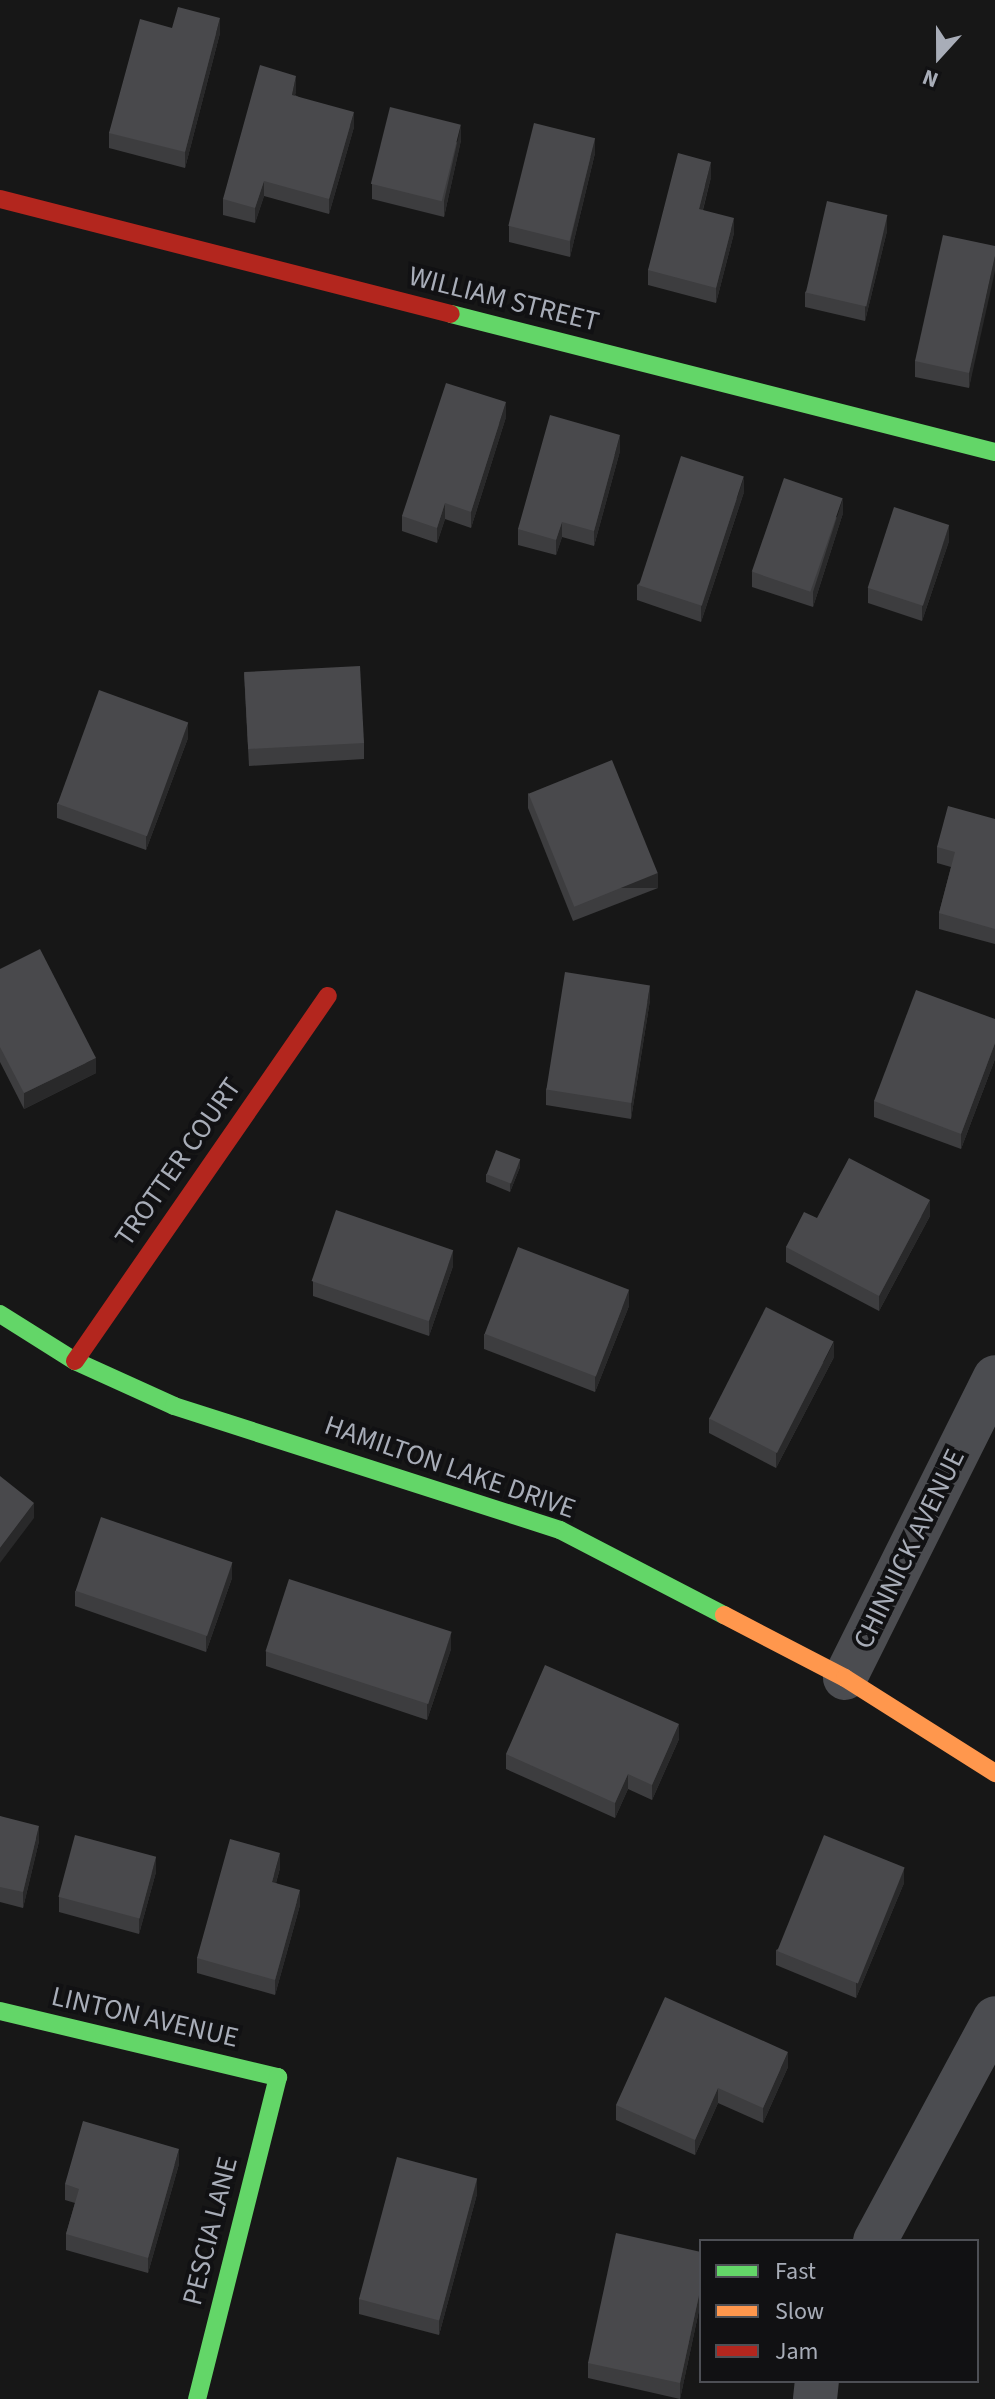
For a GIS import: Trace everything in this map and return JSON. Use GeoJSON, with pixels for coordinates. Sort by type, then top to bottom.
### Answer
{"type":"FeatureCollection","features":[{"type":"Feature","properties":{"kind":"street","name":"WILLIAM STREET"},"geometry":{"type":"LineString","coordinates":[[0,199],[995,452]]}},
{"type":"Feature","properties":{"kind":"street","name":"TROTTER COURT"},"geometry":{"type":"LineString","coordinates":[[75,1361],[328,996]]}},
{"type":"Feature","properties":{"kind":"street","name":"HAMILTON LAKE DRIVE"},"geometry":{"type":"LineString","coordinates":[[0,1314],[75,1361],[174,1406],[560,1530],[845,1678],[995,1773]]}},
{"type":"Feature","properties":{"kind":"street","name":"CHINNICK AVENUE"},"geometry":{"type":"LineString","coordinates":[[845,1678],[995,1377]]}},
{"type":"Feature","properties":{"kind":"street","name":"LINTON AVENUE"},"geometry":{"type":"LineString","coordinates":[[0,2011],[278,2077]]}},
{"type":"Feature","properties":{"kind":"street"},"geometry":{"type":"LineString","coordinates":[[876,2239],[995,2018]]}},
{"type":"Feature","properties":{"kind":"street","name":"PESCIA LANE"},"geometry":{"type":"LineString","coordinates":[[197,2399],[278,2077]]}},
{"type":"Feature","properties":{"kind":"building"},"geometry":{"type":"Polygon","coordinates":[[[178,7],[220,18],[185,152],[109,133],[140,19],[172,28],[178,7]]]}},
{"type":"Feature","properties":{"kind":"building"},"geometry":{"type":"Polygon","coordinates":[[[260,65],[296,76],[292,95],[354,112],[329,199],[264,181],[255,208],[223,199],[260,65]]]}},
{"type":"Feature","properties":{"kind":"building"},"geometry":{"type":"Polygon","coordinates":[[[390,107],[461,125],[442,201],[371,184],[390,107]]]}},
{"type":"Feature","properties":{"kind":"building"},"geometry":{"type":"Polygon","coordinates":[[[534,123],[595,138],[569,241],[508,226],[534,123]]]}},
{"type":"Feature","properties":{"kind":"building"},"geometry":{"type":"Polygon","coordinates":[[[678,153],[711,162],[699,209],[734,218],[716,288],[648,270],[678,153]]]}},
{"type":"Feature","properties":{"kind":"building"},"geometry":{"type":"Polygon","coordinates":[[[827,201],[887,215],[866,307],[806,293],[827,201]]]}},
{"type":"Feature","properties":{"kind":"building"},"geometry":{"type":"Polygon","coordinates":[[[943,235],[995,246],[969,373],[915,361],[943,235]]]}},
{"type":"Feature","properties":{"kind":"building"},"geometry":{"type":"Polygon","coordinates":[[[446,383],[506,402],[471,512],[445,503],[437,528],[402,516],[446,383]]]}},
{"type":"Feature","properties":{"kind":"building"},"geometry":{"type":"Polygon","coordinates":[[[550,415],[620,435],[594,531],[562,522],[556,540],[518,529],[550,415]]]}},
{"type":"Feature","properties":{"kind":"building"},"geometry":{"type":"Polygon","coordinates":[[[681,456],[744,476],[702,606],[639,585],[681,456]]]}},
{"type":"Feature","properties":{"kind":"building"},"geometry":{"type":"Polygon","coordinates":[[[784,478],[843,498],[810,592],[752,572],[784,478]]]}},
{"type":"Feature","properties":{"kind":"building"},"geometry":{"type":"Polygon","coordinates":[[[894,507],[949,525],[923,606],[868,588],[894,507]]]}},
{"type":"Feature","properties":{"kind":"building"},"geometry":{"type":"Polygon","coordinates":[[[360,666],[364,743],[248,749],[244,672],[360,666]]]}},
{"type":"Feature","properties":{"kind":"building"},"geometry":{"type":"Polygon","coordinates":[[[99,690],[188,722],[147,836],[58,804],[99,690]]]}},
{"type":"Feature","properties":{"kind":"building"},"geometry":{"type":"Polygon","coordinates":[[[612,760],[658,873],[574,907],[529,794],[612,760]]]}},
{"type":"Feature","properties":{"kind":"building"},"geometry":{"type":"Polygon","coordinates":[[[948,806],[995,819],[995,929],[939,913],[955,852],[937,847],[948,806]]]}},
{"type":"Feature","properties":{"kind":"building"},"geometry":{"type":"Polygon","coordinates":[[[40,949],[96,1058],[24,1093],[0,1047],[0,969],[40,949]]]}},
{"type":"Feature","properties":{"kind":"building"},"geometry":{"type":"Polygon","coordinates":[[[565,972],[650,985],[631,1103],[546,1090],[565,972]]]}},
{"type":"Feature","properties":{"kind":"building"},"geometry":{"type":"Polygon","coordinates":[[[916,990],[995,1019],[995,1043],[961,1134],[874,1101],[916,990]]]}},
{"type":"Feature","properties":{"kind":"building"},"geometry":{"type":"Polygon","coordinates":[[[496,1150],[520,1159],[511,1184],[487,1174],[496,1150]]]}},
{"type":"Feature","properties":{"kind":"building"},"geometry":{"type":"Polygon","coordinates":[[[849,1158],[930,1200],[879,1296],[786,1247],[804,1212],[817,1218],[849,1158]]]}},
{"type":"Feature","properties":{"kind":"building"},"geometry":{"type":"Polygon","coordinates":[[[336,1210],[453,1250],[429,1321],[312,1281],[336,1210]]]}},
{"type":"Feature","properties":{"kind":"building"},"geometry":{"type":"Polygon","coordinates":[[[518,1247],[629,1290],[596,1376],[485,1334],[518,1247]]]}},
{"type":"Feature","properties":{"kind":"building"},"geometry":{"type":"Polygon","coordinates":[[[766,1307],[834,1342],[777,1453],[709,1418],[766,1307]]]}},
{"type":"Feature","properties":{"kind":"building"},"geometry":{"type":"Polygon","coordinates":[[[0,1476],[34,1503],[0,1548],[0,1476]]]}},
{"type":"Feature","properties":{"kind":"building"},"geometry":{"type":"Polygon","coordinates":[[[101,1517],[232,1562],[207,1636],[76,1591],[101,1517]]]}},
{"type":"Feature","properties":{"kind":"building"},"geometry":{"type":"Polygon","coordinates":[[[289,1579],[452,1632],[428,1704],[266,1651],[289,1579]]]}},
{"type":"Feature","properties":{"kind":"building"},"geometry":{"type":"Polygon","coordinates":[[[545,1665],[679,1724],[652,1785],[628,1774],[615,1803],[506,1754],[545,1665]]]}},
{"type":"Feature","properties":{"kind":"building"},"geometry":{"type":"Polygon","coordinates":[[[0,1816],[39,1826],[23,1892],[0,1887],[0,1816]]]}},
{"type":"Feature","properties":{"kind":"building"},"geometry":{"type":"Polygon","coordinates":[[[75,1835],[156,1857],[140,1919],[58,1897],[75,1835]]]}},
{"type":"Feature","properties":{"kind":"building"},"geometry":{"type":"Polygon","coordinates":[[[824,1835],[905,1868],[858,1983],[777,1951],[824,1835]]]}},
{"type":"Feature","properties":{"kind":"building"},"geometry":{"type":"Polygon","coordinates":[[[230,1839],[280,1853],[272,1882],[300,1890],[275,1980],[197,1958],[230,1839]]]}},
{"type":"Feature","properties":{"kind":"building"},"geometry":{"type":"Polygon","coordinates":[[[665,1997],[788,2052],[763,2108],[718,2088],[695,2140],[616,2105],[665,1997]]]}},
{"type":"Feature","properties":{"kind":"building"},"geometry":{"type":"Polygon","coordinates":[[[83,2121],[179,2149],[148,2258],[66,2234],[79,2189],[65,2184],[83,2121]]]}},
{"type":"Feature","properties":{"kind":"building"},"geometry":{"type":"Polygon","coordinates":[[[397,2157],[477,2178],[439,2320],[359,2299],[397,2157]]]}},
{"type":"Feature","properties":{"kind":"building"},"geometry":{"type":"Polygon","coordinates":[[[616,2233],[699,2252],[699,2295],[680,2383],[588,2363],[616,2233]]]}},
{"type":"Feature","properties":{"kind":"traffic: fast"},"geometry":{"type":"LineString","coordinates":[[451,314],[995,452]]}},
{"type":"Feature","properties":{"kind":"traffic: fast"},"geometry":{"type":"LineString","coordinates":[[0,1314],[75,1361],[174,1406],[560,1530],[724,1615]]}},
{"type":"Feature","properties":{"kind":"traffic: fast"},"geometry":{"type":"LineString","coordinates":[[0,2011],[278,2077],[197,2399]]}},
{"type":"Feature","properties":{"kind":"traffic: slow"},"geometry":{"type":"LineString","coordinates":[[724,1615],[845,1678],[995,1773]]}},
{"type":"Feature","properties":{"kind":"traffic: jam"},"geometry":{"type":"LineString","coordinates":[[0,199],[451,314]]}},
{"type":"Feature","properties":{"kind":"traffic: jam"},"geometry":{"type":"LineString","coordinates":[[75,1361],[328,996]]}}]}
